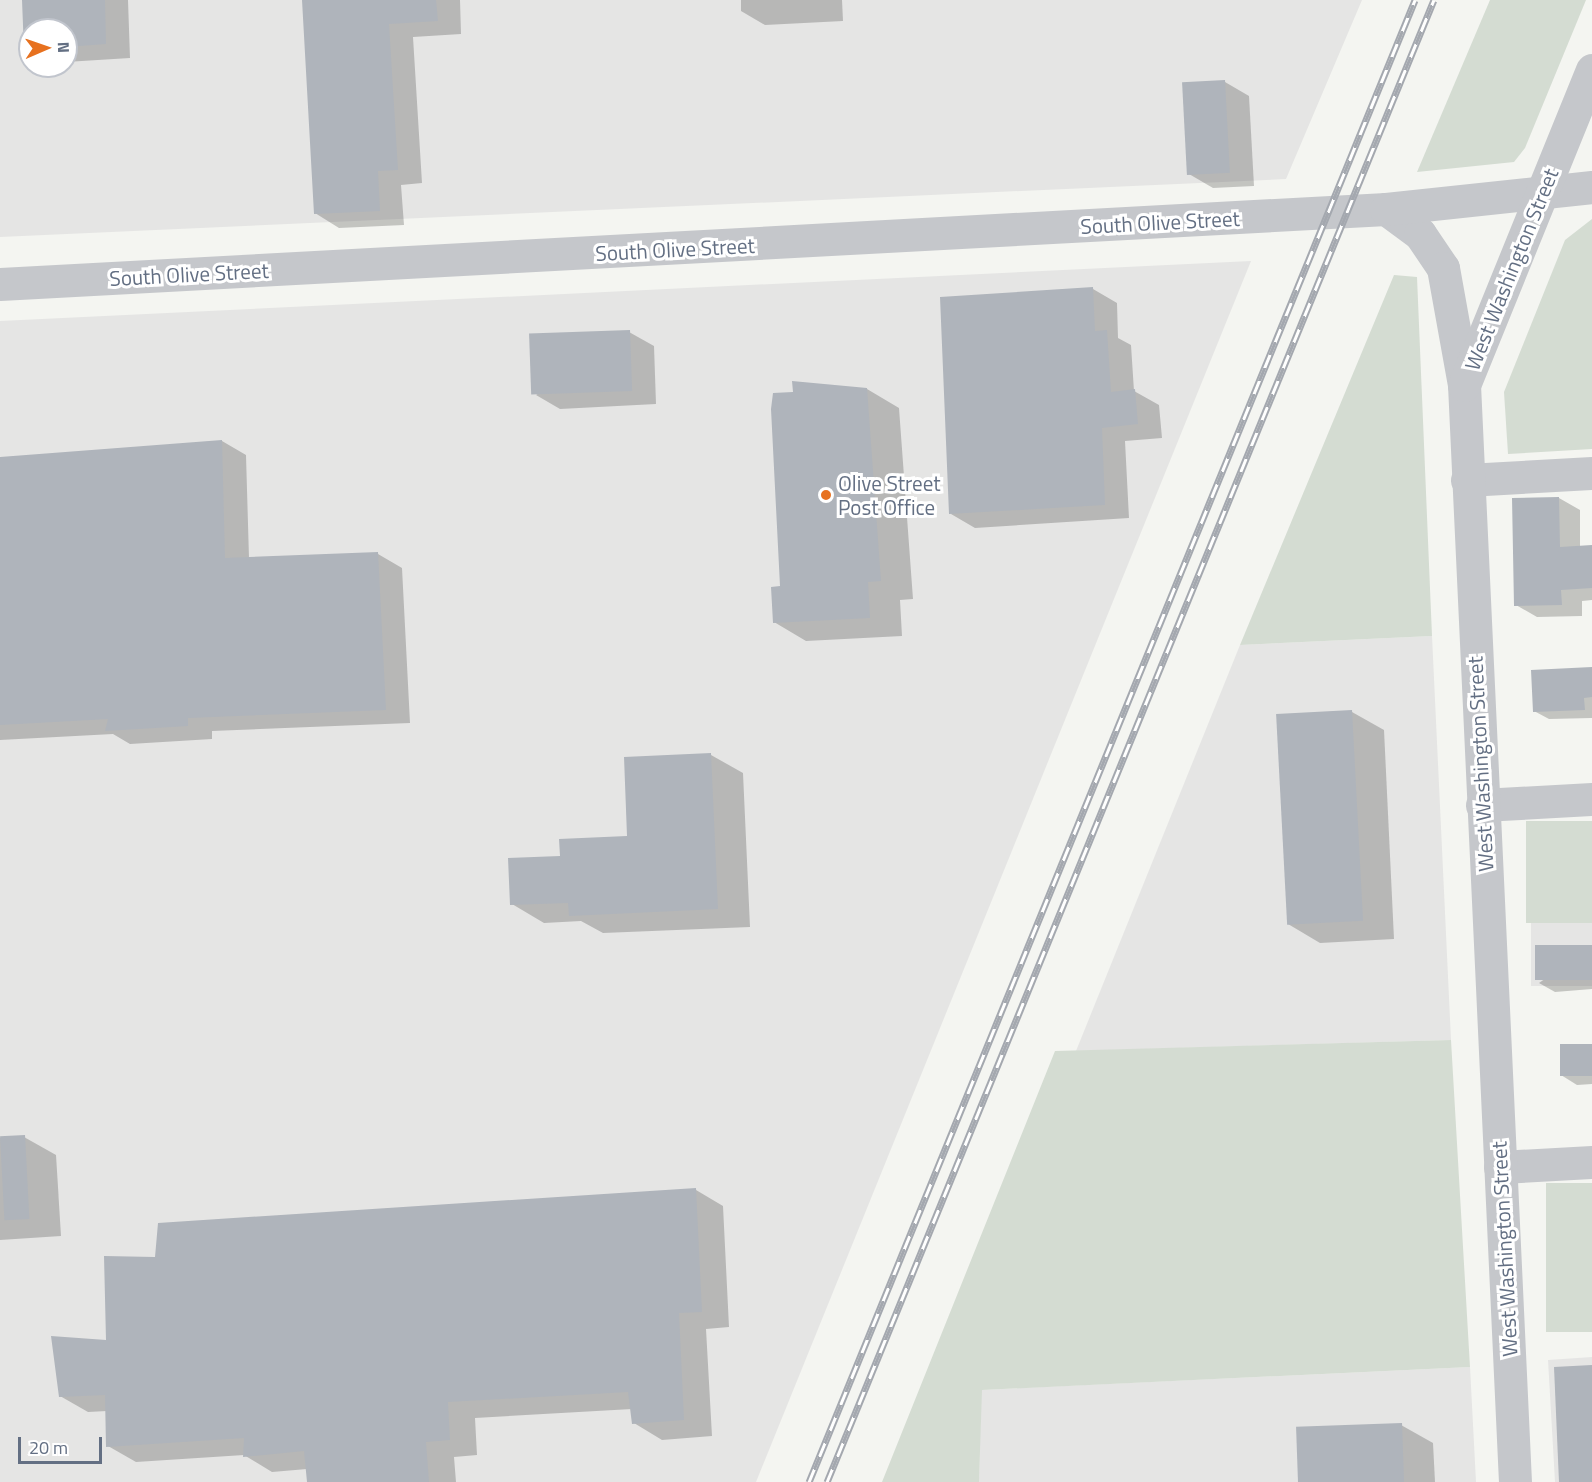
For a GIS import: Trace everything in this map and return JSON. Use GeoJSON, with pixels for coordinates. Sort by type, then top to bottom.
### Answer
{"type":"FeatureCollection","features":[{"type":"Feature","properties":{"kind":"street","name":"West Washington Street"},"geometry":{"type":"LineString","coordinates":[[1515,1482],[1464,386],[1592,70]]}},
{"type":"Feature","properties":{"kind":"street","name":"South Olive Street"},"geometry":{"type":"LineString","coordinates":[[0,284],[1349,211],[1542,190],[1592,187]]}},
{"type":"Feature","properties":{"kind":"street"},"geometry":{"type":"LineString","coordinates":[[1386,208],[1420,234],[1443,268],[1464,386]]}},
{"type":"Feature","properties":{"kind":"street"},"geometry":{"type":"LineString","coordinates":[[1467,480],[1592,473]]}},
{"type":"Feature","properties":{"kind":"street"},"geometry":{"type":"LineString","coordinates":[[1482,805],[1592,799]]}},
{"type":"Feature","properties":{"kind":"street"},"geometry":{"type":"LineString","coordinates":[[1500,1167],[1592,1162]]}},
{"type":"Feature","properties":{"kind":"shaded area"},"geometry":{"type":"Polygon","coordinates":[[[0,0],[1362,0],[1286,179],[0,237],[0,0]]]}},
{"type":"Feature","properties":{"kind":"shaded area"},"geometry":{"type":"Polygon","coordinates":[[[1490,0],[1586,0],[1525,148],[1514,162],[1417,172],[1490,0]]]}},
{"type":"Feature","properties":{"kind":"shaded area"},"geometry":{"type":"Polygon","coordinates":[[[1592,219],[1592,449],[1508,454],[1504,392],[1565,240],[1592,219]]]}},
{"type":"Feature","properties":{"kind":"shaded area"},"geometry":{"type":"Polygon","coordinates":[[[1251,261],[756,1482],[0,1482],[0,321],[1251,261]]]}},
{"type":"Feature","properties":{"kind":"shaded area"},"geometry":{"type":"Polygon","coordinates":[[[1394,275],[1417,277],[1432,636],[1240,645],[1394,275]]]}},
{"type":"Feature","properties":{"kind":"shaded area"},"geometry":{"type":"Polygon","coordinates":[[[1432,636],[1451,1040],[1076,1051],[1240,645],[1432,636]]]}},
{"type":"Feature","properties":{"kind":"shaded area"},"geometry":{"type":"Polygon","coordinates":[[[1526,821],[1592,821],[1592,923],[1526,923],[1526,821]]]}},
{"type":"Feature","properties":{"kind":"shaded area"},"geometry":{"type":"Polygon","coordinates":[[[1531,923],[1592,923],[1592,986],[1531,986],[1531,923]]]}},
{"type":"Feature","properties":{"kind":"shaded area"},"geometry":{"type":"Polygon","coordinates":[[[1451,1040],[1470,1367],[982,1390],[979,1482],[882,1482],[1055,1051],[1451,1040]]]}},
{"type":"Feature","properties":{"kind":"shaded area"},"geometry":{"type":"Polygon","coordinates":[[[1546,1183],[1592,1183],[1592,1332],[1546,1332],[1546,1183]]]}},
{"type":"Feature","properties":{"kind":"shaded area"},"geometry":{"type":"Polygon","coordinates":[[[1592,1357],[1592,1482],[1555,1482],[1548,1360],[1592,1357]]]}},
{"type":"Feature","properties":{"kind":"shaded area"},"geometry":{"type":"Polygon","coordinates":[[[1470,1367],[1476,1482],[979,1482],[981,1390],[1470,1367]]]}},
{"type":"Feature","properties":{"kind":"building"},"geometry":{"type":"Polygon","coordinates":[[[22,0],[105,0],[106,44],[78,46],[78,18],[23,18],[22,0]]]}},
{"type":"Feature","properties":{"kind":"building"},"geometry":{"type":"Polygon","coordinates":[[[302,0],[436,0],[438,21],[389,24],[398,170],[378,171],[380,211],[314,214],[302,0]]]}},
{"type":"Feature","properties":{"kind":"building"},"geometry":{"type":"Polygon","coordinates":[[[1225,80],[1230,173],[1187,175],[1182,82],[1225,80]]]}},
{"type":"Feature","properties":{"kind":"building"},"geometry":{"type":"Polygon","coordinates":[[[1093,287],[1095,331],[1107,330],[1111,392],[1135,389],[1138,424],[1102,428],[1105,505],[949,514],[940,297],[1093,287]]]}},
{"type":"Feature","properties":{"kind":"building"},"geometry":{"type":"Polygon","coordinates":[[[630,330],[632,391],[531,394],[529,334],[630,330]]]}},
{"type":"Feature","properties":{"kind":"building","name":"Olive Street Post Office"},"geometry":{"type":"Polygon","coordinates":[[[792,381],[867,388],[881,581],[868,582],[870,618],[773,623],[771,587],[780,586],[771,409],[773,393],[793,392],[792,381]]]}},
{"type":"Feature","properties":{"kind":"building"},"geometry":{"type":"Polygon","coordinates":[[[222,440],[225,558],[378,552],[386,710],[188,718],[188,726],[105,731],[108,719],[0,725],[0,457],[222,440]]]}},
{"type":"Feature","properties":{"kind":"building"},"geometry":{"type":"Polygon","coordinates":[[[1559,497],[1560,547],[1592,545],[1592,588],[1561,590],[1562,605],[1514,606],[1512,498],[1559,497]]]}},
{"type":"Feature","properties":{"kind":"building"},"geometry":{"type":"Polygon","coordinates":[[[1592,667],[1592,697],[1584,698],[1585,710],[1533,712],[1531,670],[1592,667]]]}},
{"type":"Feature","properties":{"kind":"building"},"geometry":{"type":"Polygon","coordinates":[[[1352,710],[1363,921],[1287,925],[1276,714],[1352,710]]]}},
{"type":"Feature","properties":{"kind":"building"},"geometry":{"type":"Polygon","coordinates":[[[711,753],[718,909],[569,916],[568,903],[510,905],[508,858],[560,856],[559,839],[627,836],[624,757],[711,753]]]}},
{"type":"Feature","properties":{"kind":"building"},"geometry":{"type":"Polygon","coordinates":[[[1535,945],[1592,945],[1592,980],[1535,980],[1535,945]]]}},
{"type":"Feature","properties":{"kind":"building"},"geometry":{"type":"Polygon","coordinates":[[[1560,1044],[1592,1044],[1592,1076],[1560,1076],[1560,1044]]]}},
{"type":"Feature","properties":{"kind":"building"},"geometry":{"type":"Polygon","coordinates":[[[25,1135],[29,1219],[4,1220],[0,1136],[25,1135]]]}},
{"type":"Feature","properties":{"kind":"building"},"geometry":{"type":"Polygon","coordinates":[[[696,1188],[702,1312],[679,1313],[684,1420],[632,1424],[628,1392],[448,1402],[450,1440],[426,1442],[429,1482],[307,1482],[304,1451],[243,1457],[244,1438],[106,1447],[105,1395],[59,1397],[51,1336],[106,1340],[104,1256],[155,1257],[158,1223],[696,1188]]]}},
{"type":"Feature","properties":{"kind":"building"},"geometry":{"type":"Polygon","coordinates":[[[1592,1365],[1592,1482],[1559,1482],[1554,1367],[1592,1365]]]}},
{"type":"Feature","properties":{"kind":"building"},"geometry":{"type":"Polygon","coordinates":[[[1402,1423],[1404,1482],[1298,1482],[1296,1427],[1402,1423]]]}},
{"type":"Feature","properties":{"kind":"railway"},"geometry":{"type":"LineString","coordinates":[[809,1482],[1415,0]]}},
{"type":"Feature","properties":{"kind":"railway"},"geometry":{"type":"LineString","coordinates":[[827,1482],[1434,0]]}},
{"type":"Feature","properties":{"kind":"place","name":"Olive Street Post Office"},"geometry":{"type":"Point","coordinates":[826,495]}}]}
